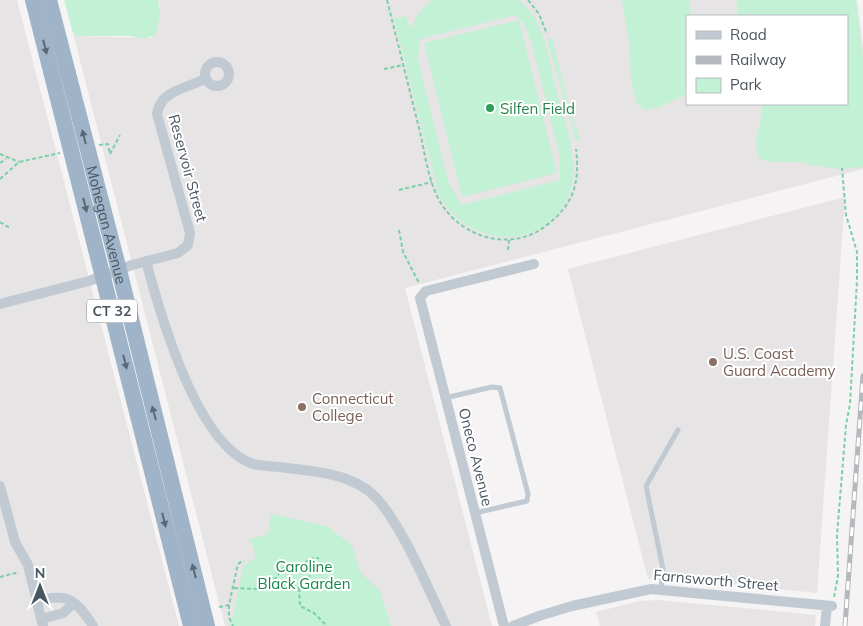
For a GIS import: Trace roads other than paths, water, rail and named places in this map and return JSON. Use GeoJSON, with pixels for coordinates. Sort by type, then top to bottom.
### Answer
{"type":"FeatureCollection","features":[{"type":"Feature","properties":{"kind":"highway","name":"Mohegan Avenue"},"geometry":{"type":"LineString","coordinates":[[33,0],[195,624]]}},
{"type":"Feature","properties":{"kind":"highway","name":"Mohegan Avenue"},"geometry":{"type":"LineString","coordinates":[[49,0],[119,270],[195,624]]}},
{"type":"Feature","properties":{"kind":"street","name":"Reservoir Street"},"geometry":{"type":"LineString","coordinates":[[0,304],[104,276],[182,251],[190,239],[158,118],[158,107],[166,96],[206,78]]}},
{"type":"Feature","properties":{"kind":"street"},"geometry":{"type":"LineString","coordinates":[[146,261],[161,320],[171,345],[200,410],[218,438],[235,455],[253,464],[343,476],[367,490],[385,506],[446,626]]}},
{"type":"Feature","properties":{"kind":"street","name":"Oneco Avenue"},"geometry":{"type":"LineString","coordinates":[[504,626],[420,300],[422,294],[534,264]]}},
{"type":"Feature","properties":{"kind":"street"},"geometry":{"type":"LineString","coordinates":[[0,486],[13,536],[28,565],[42,623],[63,613],[73,604]]}},
{"type":"Feature","properties":{"kind":"street","name":"Farnsworth Street"},"geometry":{"type":"LineString","coordinates":[[513,626],[539,616],[605,598],[640,590],[661,588],[829,606],[825,626]]}},
{"type":"Feature","properties":{"kind":"street"},"geometry":{"type":"LineString","coordinates":[[37,600],[60,596],[80,607],[92,626]]}},
{"type":"Feature","properties":{"kind":"lane"},"geometry":{"type":"LineString","coordinates":[[445,398],[492,387],[500,388],[528,494],[527,501],[474,513]]}},
{"type":"Feature","properties":{"kind":"lane"},"geometry":{"type":"LineString","coordinates":[[661,588],[662,569],[646,486],[678,430]]}},
{"type":"Feature","properties":{"kind":"railway"},"geometry":{"type":"LineString","coordinates":[[845,626],[863,376]]}},
{"type":"Feature","properties":{"kind":"place","name":"Silfen Field"},"geometry":{"type":"Point","coordinates":[490,108]}},
{"type":"Feature","properties":{"kind":"place","name":"U.S. Coast Guard Academy"},"geometry":{"type":"Point","coordinates":[713,362]}},
{"type":"Feature","properties":{"kind":"place","name":"Connecticut College"},"geometry":{"type":"Point","coordinates":[302,407]}},
{"type":"Feature","properties":{"kind":"park label","name":"Caroline Black Garden"},"geometry":{"type":"Point","coordinates":[304,574]}}]}
